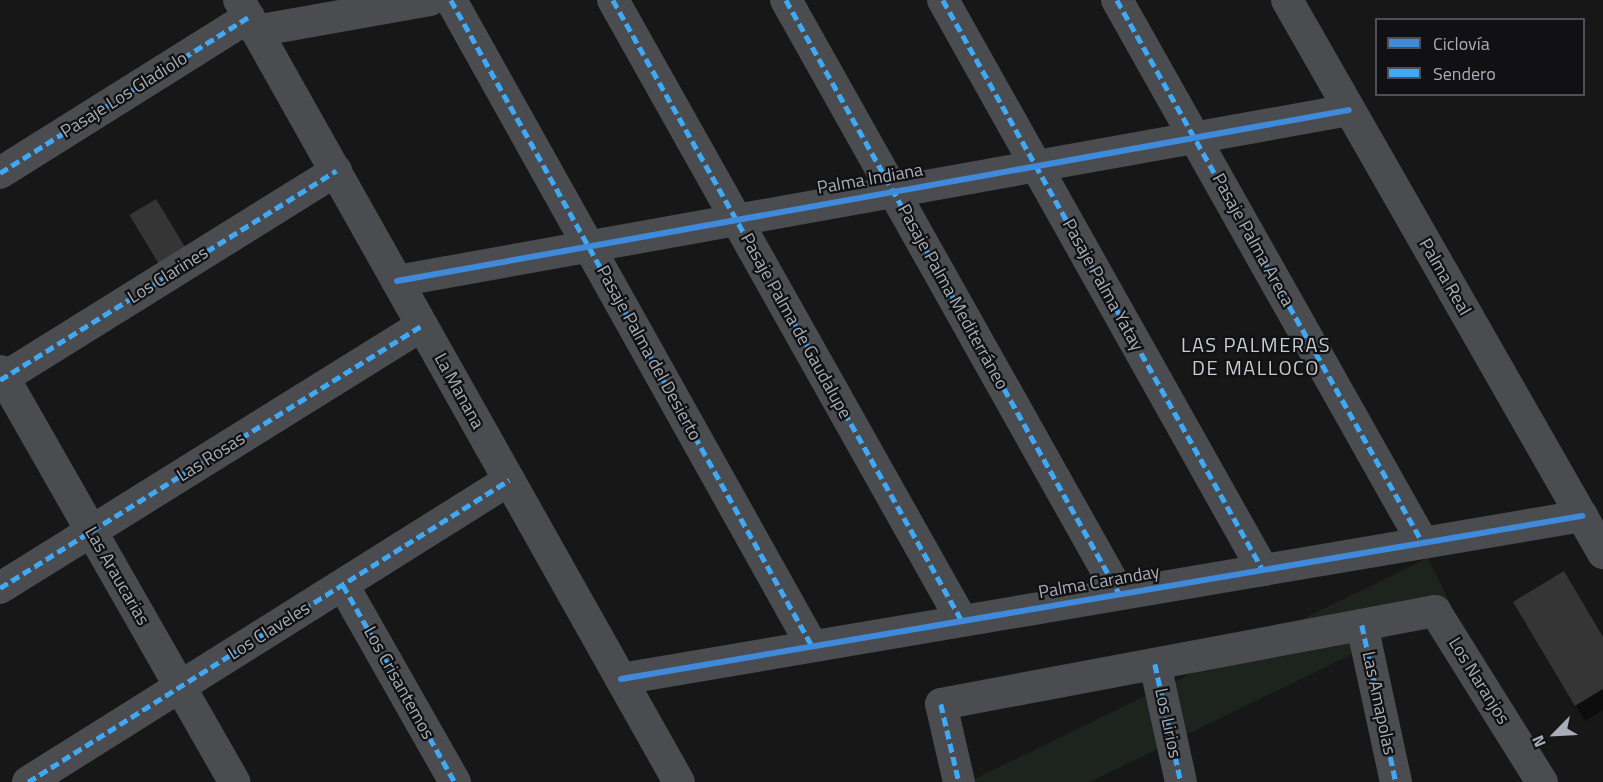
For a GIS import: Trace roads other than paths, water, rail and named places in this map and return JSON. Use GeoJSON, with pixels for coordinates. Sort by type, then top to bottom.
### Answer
{"type":"FeatureCollection","features":[{"type":"Feature","properties":{"kind":"street"},"geometry":{"type":"LineString","coordinates":[[248,16],[430,0]]}},
{"type":"Feature","properties":{"kind":"street","name":"Pasaje Palma del Desierto"},"geometry":{"type":"LineString","coordinates":[[451,0],[811,644]]}},
{"type":"Feature","properties":{"kind":"street","name":"Pasaje Palma de Gaudalupe"},"geometry":{"type":"LineString","coordinates":[[613,0],[962,621]]}},
{"type":"Feature","properties":{"kind":"street","name":"Pasaje Palma Mediterráneo"},"geometry":{"type":"LineString","coordinates":[[786,0],[1119,593]]}},
{"type":"Feature","properties":{"kind":"street","name":"Pasaje Palma Yatay"},"geometry":{"type":"LineString","coordinates":[[943,0],[1263,570]]}},
{"type":"Feature","properties":{"kind":"street","name":"Pasaje Palma Areca"},"geometry":{"type":"LineString","coordinates":[[1117,0],[1424,543]]}},
{"type":"Feature","properties":{"kind":"street","name":"Palma Real"},"geometry":{"type":"LineString","coordinates":[[1287,0],[1603,553]]}},
{"type":"Feature","properties":{"kind":"street","name":"La Manana"},"geometry":{"type":"LineString","coordinates":[[248,16],[679,782]]}},
{"type":"Feature","properties":{"kind":"street","name":"Pasaje Los Gladiolo"},"geometry":{"type":"LineString","coordinates":[[0,173],[248,16]]}},
{"type":"Feature","properties":{"kind":"street","name":"Palma Indiana"},"geometry":{"type":"LineString","coordinates":[[397,281],[588,244],[1349,110]]}},
{"type":"Feature","properties":{"kind":"street","name":"Los Clarines"},"geometry":{"type":"LineString","coordinates":[[1,376],[336,171]]}},
{"type":"Feature","properties":{"kind":"street","name":"Las Rosas"},"geometry":{"type":"LineString","coordinates":[[0,588],[422,325]]}},
{"type":"Feature","properties":{"kind":"street","name":"Las Araucarias"},"geometry":{"type":"LineString","coordinates":[[1,376],[234,782]]}},
{"type":"Feature","properties":{"kind":"street","name":"Los Claveles"},"geometry":{"type":"LineString","coordinates":[[28,782],[509,480]]}},
{"type":"Feature","properties":{"kind":"street","name":"Palma Caranday"},"geometry":{"type":"LineString","coordinates":[[621,679],[811,644],[962,621],[1582,516]]}},
{"type":"Feature","properties":{"kind":"street","name":"Los Crisantemos"},"geometry":{"type":"LineString","coordinates":[[343,585],[455,782]]}},
{"type":"Feature","properties":{"kind":"street","name":"Los Naranjos"},"geometry":{"type":"LineString","coordinates":[[1362,625],[1435,611],[1542,782]]}},
{"type":"Feature","properties":{"kind":"street"},"geometry":{"type":"LineString","coordinates":[[959,782],[941,704],[1362,625]]}},
{"type":"Feature","properties":{"kind":"street","name":"Las Amapolas"},"geometry":{"type":"LineString","coordinates":[[1362,625],[1396,782]]}},
{"type":"Feature","properties":{"kind":"street","name":"Los Lirios"},"geometry":{"type":"LineString","coordinates":[[1155,664],[1181,782]]}},
{"type":"Feature","properties":{"kind":"district","name":"LAS PALMERAS DE MALLOCO"},"geometry":{"type":"Point","coordinates":[1256,356]}}]}
